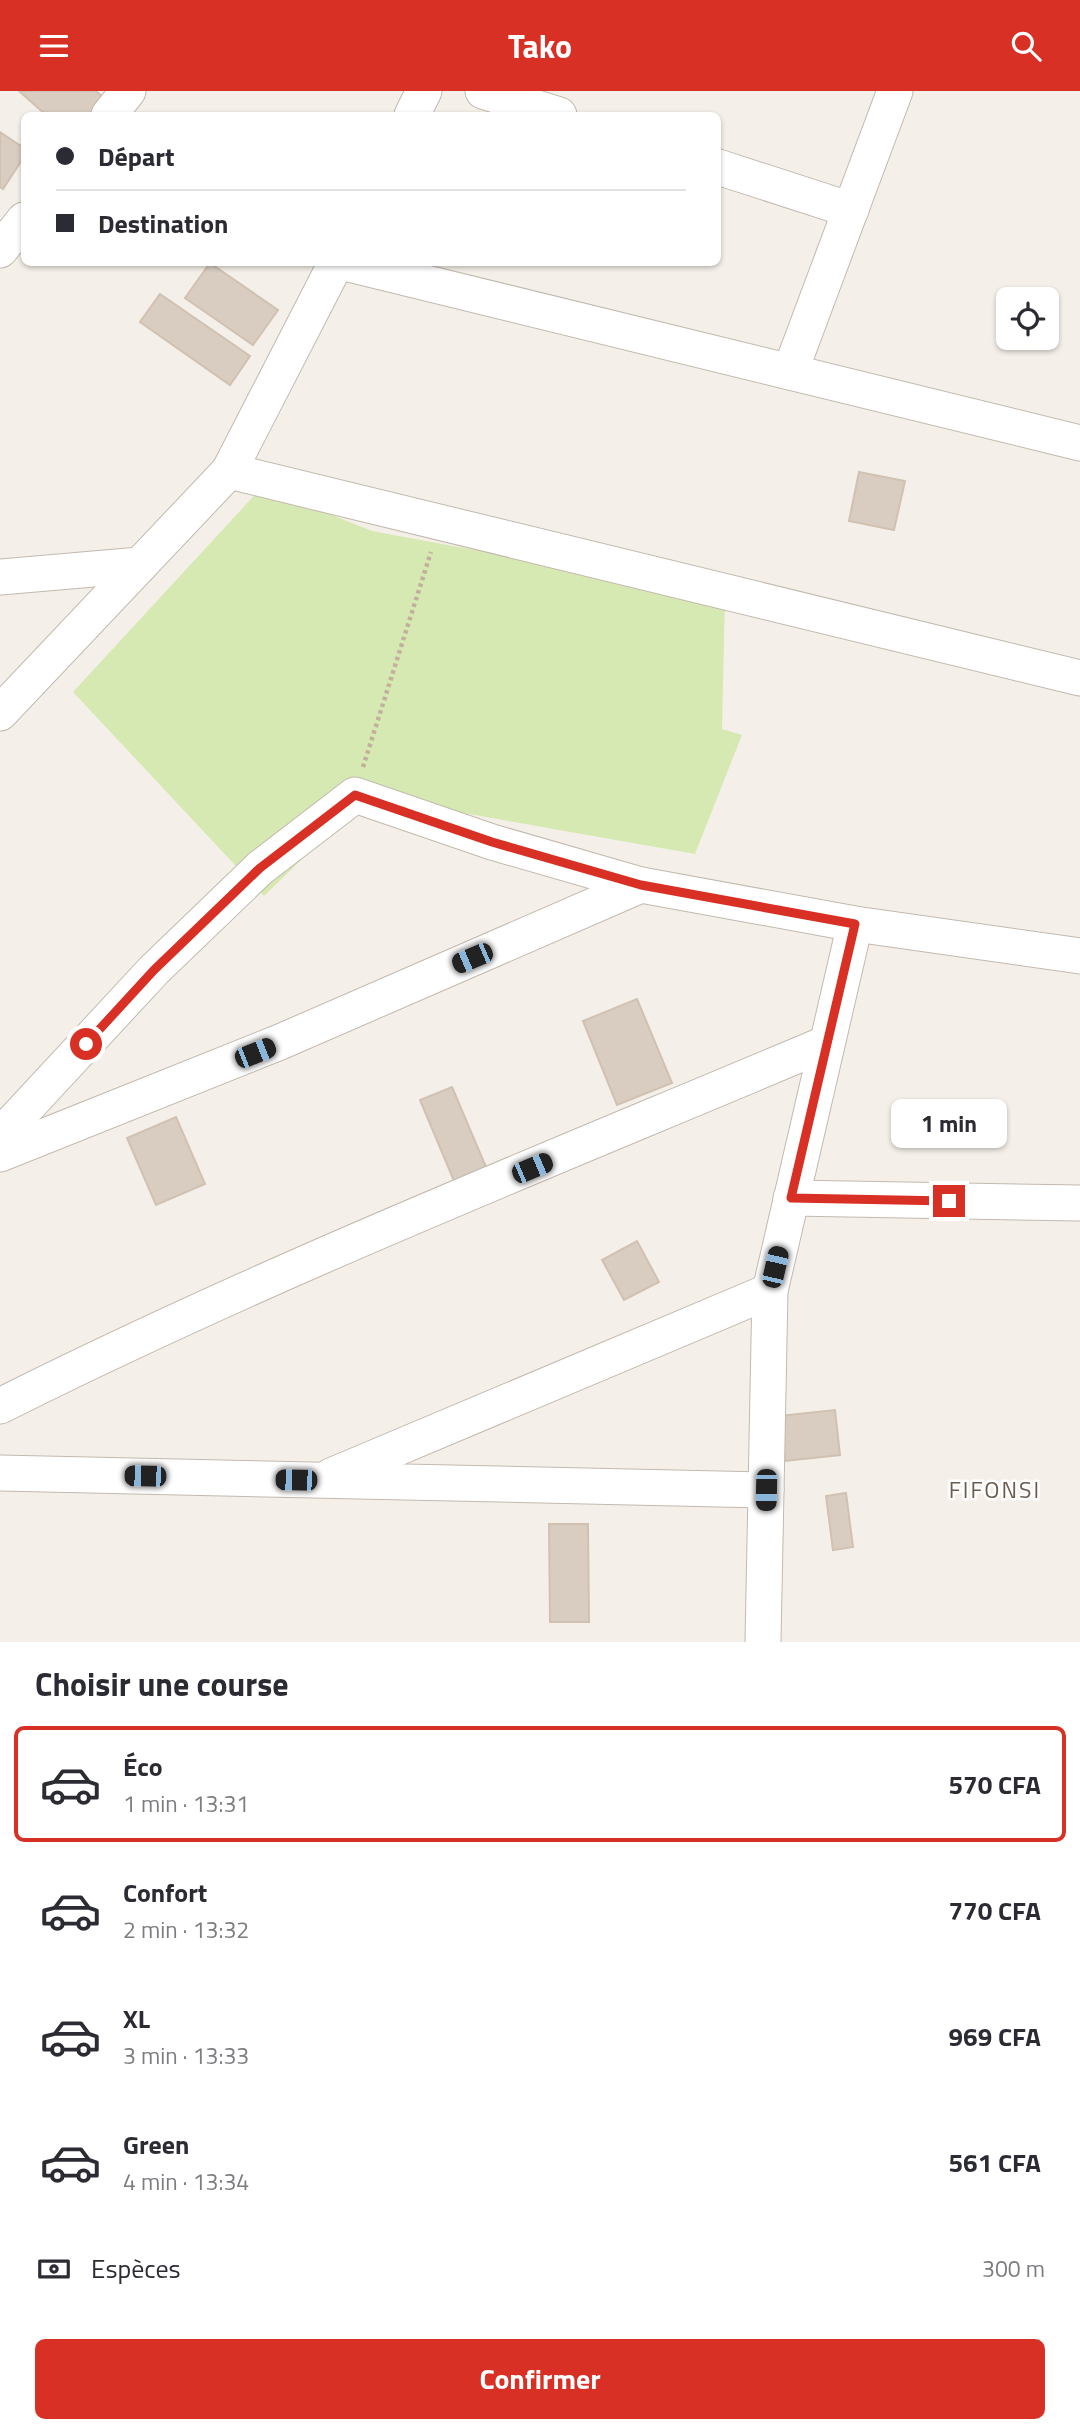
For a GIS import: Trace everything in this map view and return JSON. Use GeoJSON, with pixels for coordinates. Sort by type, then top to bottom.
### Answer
{"type":"FeatureCollection","features":[{"type":"Feature","properties":{"kind":"street"},"geometry":{"type":"LineString","coordinates":[[110,112],[128,91]]}},
{"type":"Feature","properties":{"kind":"street"},"geometry":{"type":"LineString","coordinates":[[414,112],[424,91]]}},
{"type":"Feature","properties":{"kind":"street"},"geometry":{"type":"LineString","coordinates":[[483,91],[550,112]]}},
{"type":"Feature","properties":{"kind":"street"},"geometry":{"type":"LineString","coordinates":[[790,372],[895,91]]}},
{"type":"Feature","properties":{"kind":"street"},"geometry":{"type":"LineString","coordinates":[[721,168],[851,210]]}},
{"type":"Feature","properties":{"kind":"street"},"geometry":{"type":"LineString","coordinates":[[0,250],[21,224]]}},
{"type":"Feature","properties":{"kind":"street"},"geometry":{"type":"LineString","coordinates":[[0,713],[229,471],[334,266]]}},
{"type":"Feature","properties":{"kind":"street"},"geometry":{"type":"LineString","coordinates":[[357,266],[1080,443]]}},
{"type":"Feature","properties":{"kind":"street"},"geometry":{"type":"LineString","coordinates":[[229,471],[1080,678]]}},
{"type":"Feature","properties":{"kind":"street"},"geometry":{"type":"LineString","coordinates":[[0,577],[140,565]]}},
{"type":"Feature","properties":{"kind":"street"},"geometry":{"type":"LineString","coordinates":[[0,1136],[154,970],[260,868],[355,795],[492,842],[641,885],[855,924],[1080,956]]}},
{"type":"Feature","properties":{"kind":"street"},"geometry":{"type":"LineString","coordinates":[[0,1154],[280,1042],[641,885]]}},
{"type":"Feature","properties":{"kind":"street"},"geometry":{"type":"LineString","coordinates":[[763,1642],[770,1290],[855,924]]}},
{"type":"Feature","properties":{"kind":"street"},"geometry":{"type":"LineString","coordinates":[[0,1406],[127,1342],[827,1043]]}},
{"type":"Feature","properties":{"kind":"street"},"geometry":{"type":"LineString","coordinates":[[791,1198],[1080,1203]]}},
{"type":"Feature","properties":{"kind":"street"},"geometry":{"type":"LineString","coordinates":[[320,1480],[770,1290]]}},
{"type":"Feature","properties":{"kind":"street"},"geometry":{"type":"LineString","coordinates":[[0,1473],[766,1490]]}},
{"type":"Feature","properties":{"kind":"path"},"geometry":{"type":"LineString","coordinates":[[355,795],[440,522]]}},
{"type":"Feature","properties":{"kind":"green space"},"geometry":{"type":"Polygon","coordinates":[[[262,487],[372,531],[725,596],[722,729],[742,735],[695,854],[367,796],[264,896],[73,692],[262,487]]]}},
{"type":"Feature","properties":{"kind":"building"},"geometry":{"type":"Polygon","coordinates":[[[19,91],[96,91],[105,99],[93,112],[43,112],[19,91]]]}},
{"type":"Feature","properties":{"kind":"building"},"geometry":{"type":"Polygon","coordinates":[[[0,132],[21,146],[21,162],[3,189],[0,187],[0,132]]]}},
{"type":"Feature","properties":{"kind":"building"},"geometry":{"type":"Polygon","coordinates":[[[208,266],[214,266],[278,310],[253,345],[185,298],[208,266]]]}},
{"type":"Feature","properties":{"kind":"building"},"geometry":{"type":"Polygon","coordinates":[[[160,294],[250,356],[230,385],[140,322],[160,294]]]}},
{"type":"Feature","properties":{"kind":"building"},"geometry":{"type":"Polygon","coordinates":[[[859,472],[905,481],[894,530],[849,521],[859,472]]]}},
{"type":"Feature","properties":{"kind":"building"},"geometry":{"type":"Polygon","coordinates":[[[637,999],[672,1083],[617,1105],[583,1021],[637,999]]]}},
{"type":"Feature","properties":{"kind":"building"},"geometry":{"type":"Polygon","coordinates":[[[452,1087],[486,1167],[454,1181],[420,1100],[452,1087]]]}},
{"type":"Feature","properties":{"kind":"building"},"geometry":{"type":"Polygon","coordinates":[[[176,1117],[205,1184],[156,1205],[127,1138],[176,1117]]]}},
{"type":"Feature","properties":{"kind":"building"},"geometry":{"type":"Polygon","coordinates":[[[637,1241],[659,1282],[624,1300],[602,1260],[637,1241]]]}},
{"type":"Feature","properties":{"kind":"building"},"geometry":{"type":"Polygon","coordinates":[[[835,1410],[840,1455],[785,1461],[780,1416],[835,1410]]]}},
{"type":"Feature","properties":{"kind":"building"},"geometry":{"type":"Polygon","coordinates":[[[846,1493],[853,1547],[833,1550],[826,1496],[846,1493]]]}},
{"type":"Feature","properties":{"kind":"building"},"geometry":{"type":"Polygon","coordinates":[[[549,1524],[588,1524],[589,1622],[550,1622],[549,1524]]]}},
{"type":"Feature","properties":{"kind":"district","name":"FIFONSI"},"geometry":{"type":"Point","coordinates":[995,1489]}},
{"type":"Feature","properties":{"kind":"route"},"geometry":{"type":"LineString","coordinates":[[86,1044],[154,970],[260,868],[355,795],[492,842],[641,885],[855,924],[791,1198],[949,1201]]}}]}
